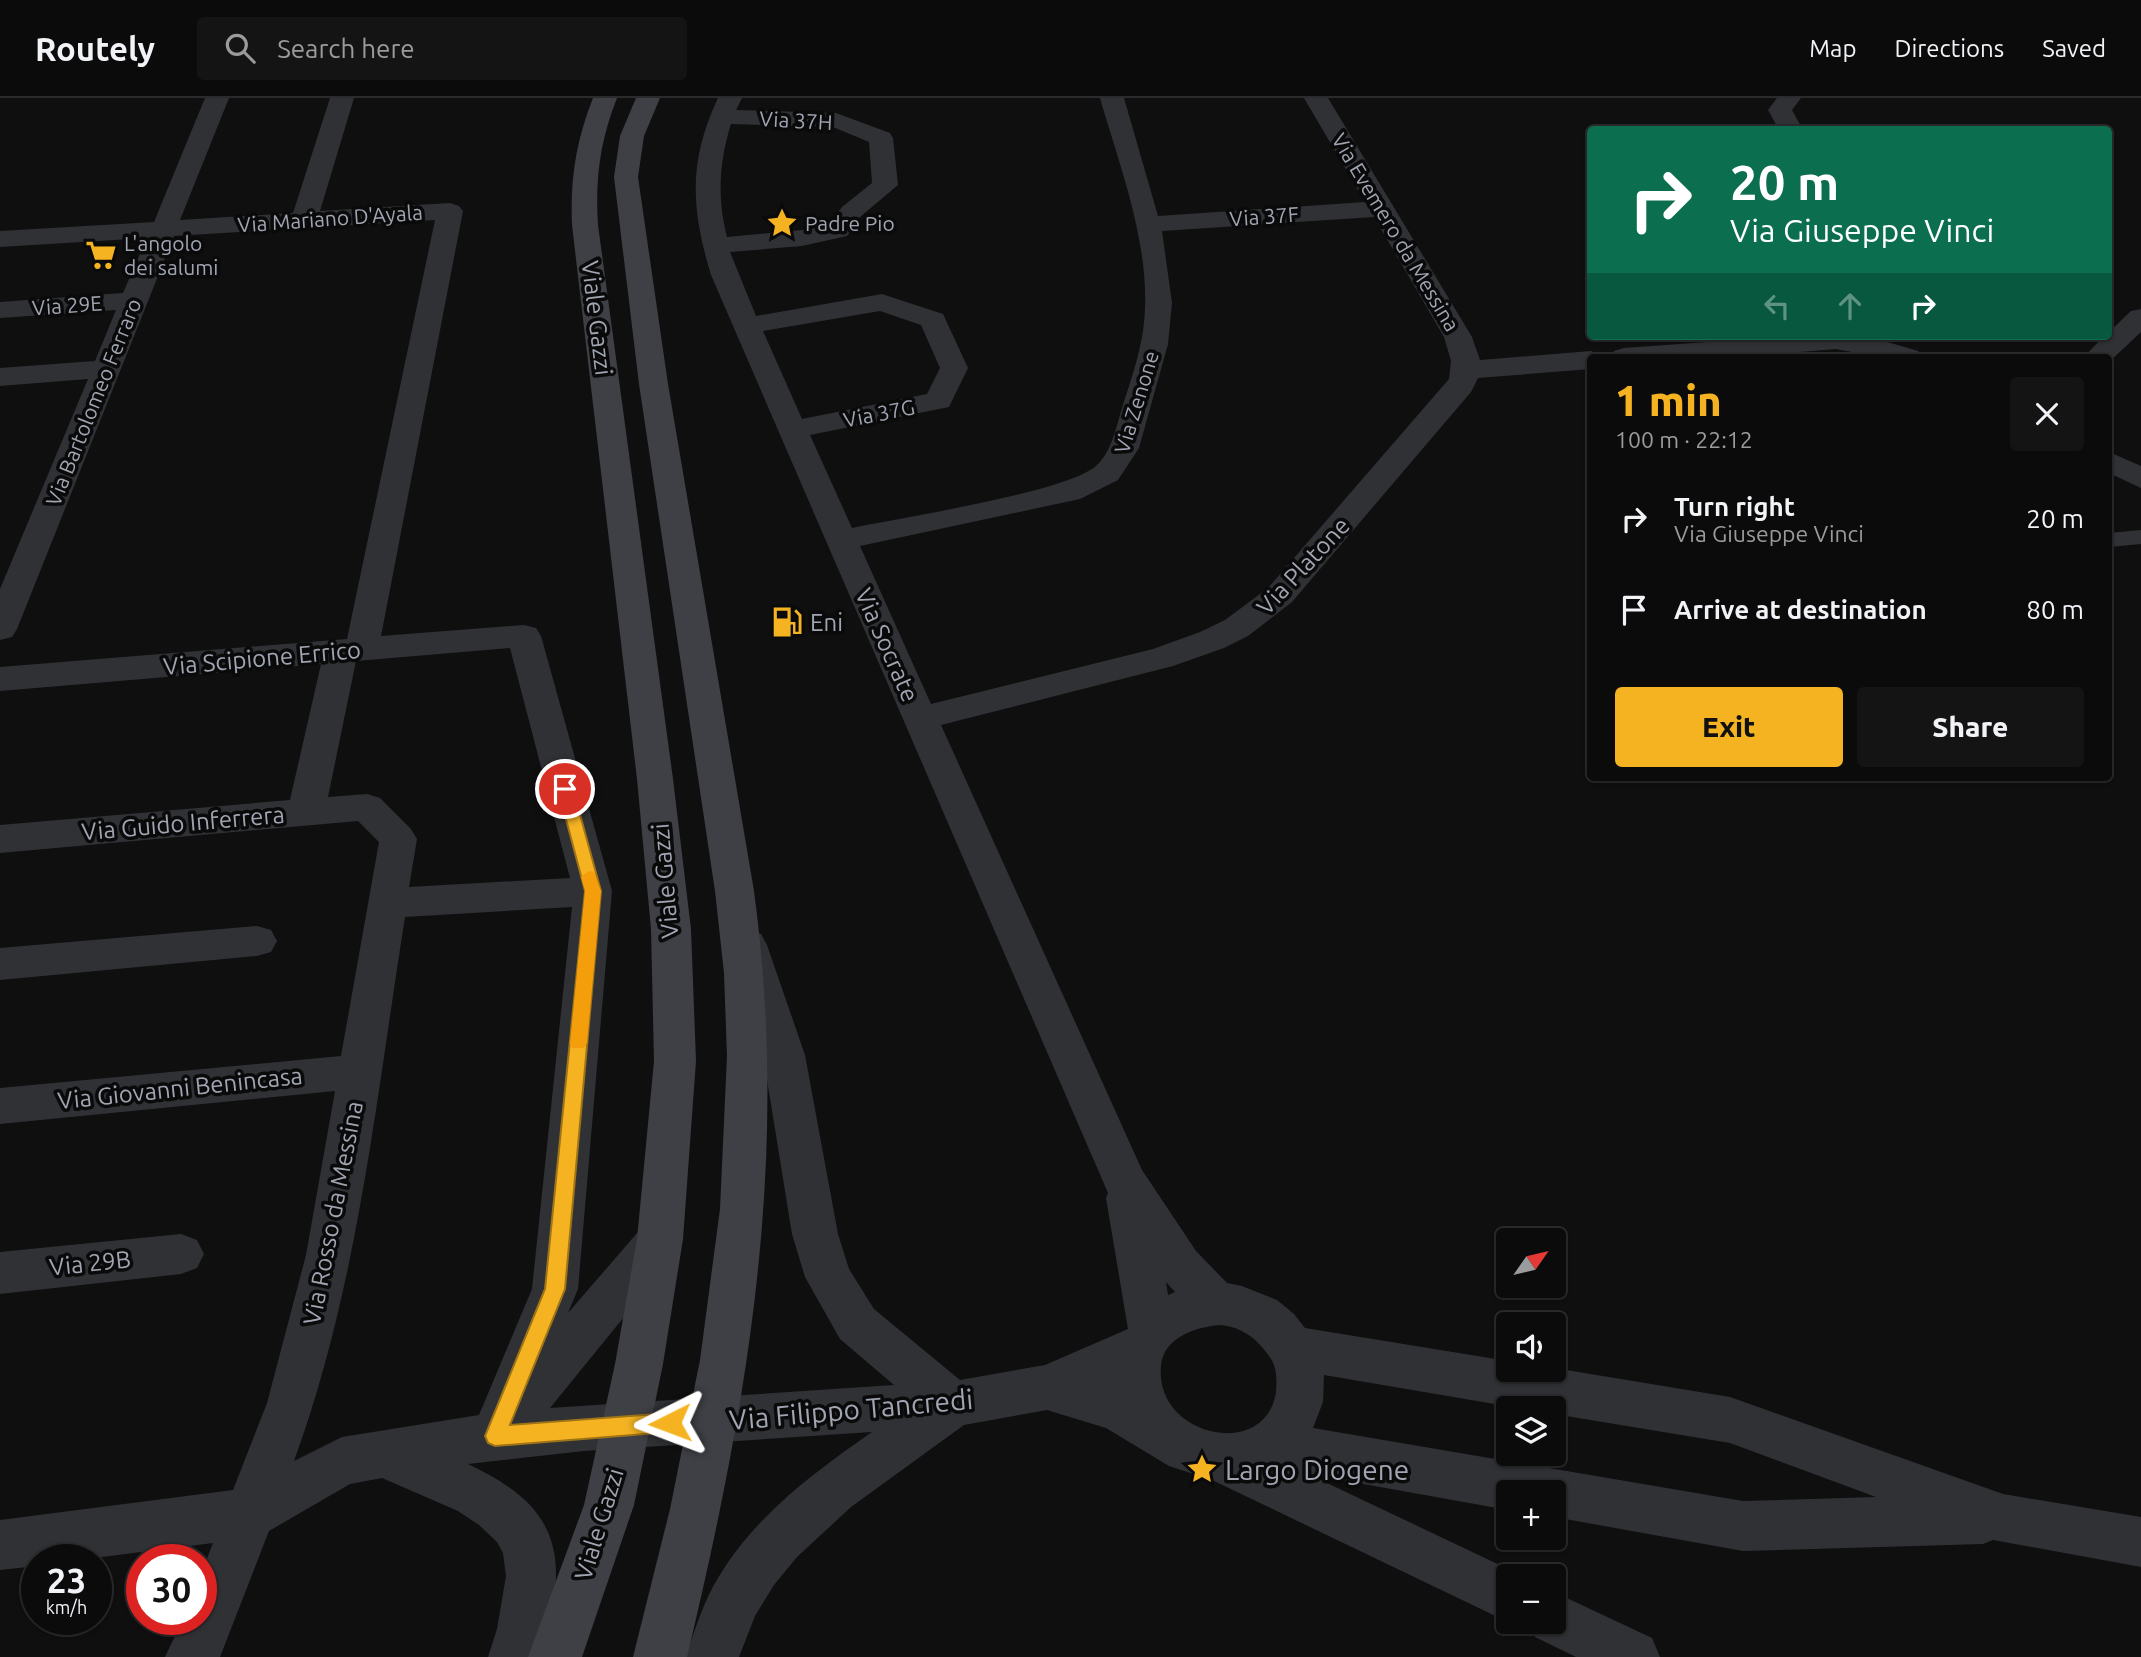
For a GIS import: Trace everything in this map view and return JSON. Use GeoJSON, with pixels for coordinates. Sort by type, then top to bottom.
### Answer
{"type":"FeatureCollection","features":[{"type":"Feature","properties":{"kind":"main road","name":"Viale Gazzi"},"geometry":{"type":"LineString","coordinates":[[555,1657],[609,1505],[626,1425],[660,1239],[675,1061],[671,929],[655,779],[585,225],[582,182],[589,137],[605,98]]}},
{"type":"Feature","properties":{"kind":"main road","name":"Viale Gazzi"},"geometry":{"type":"LineString","coordinates":[[648,98],[628,155],[626,177],[740,923],[748,1054],[741,1238],[725,1359],[693,1529],[660,1657]]}},
{"type":"Feature","properties":{"kind":"street","name":"Via Bartolomeo Ferraro"},"geometry":{"type":"LineString","coordinates":[[0,629],[217,98]]}},
{"type":"Feature","properties":{"kind":"street"},"geometry":{"type":"LineString","coordinates":[[303,220],[342,98]]}},
{"type":"Feature","properties":{"kind":"street","name":"Via Zenone"},"geometry":{"type":"LineString","coordinates":[[840,540],[1049,497],[1090,484],[1107,473],[1125,448],[1153,351],[1157,326],[1157,283],[1145,215],[1112,98]]}},
{"type":"Feature","properties":{"kind":"street","name":"Via Evemero da Messina"},"geometry":{"type":"LineString","coordinates":[[1316,98],[1458,337],[1466,354],[1467,370]]}},
{"type":"Feature","properties":{"kind":"street"},"geometry":{"type":"LineString","coordinates":[[1789,98],[1780,110],[1789,126]]}},
{"type":"Feature","properties":{"kind":"street","name":"Via 37H"},"geometry":{"type":"LineString","coordinates":[[714,246],[802,238],[838,230],[851,212],[885,185],[881,138],[836,120],[725,107]]}},
{"type":"Feature","properties":{"kind":"street","name":"Via Socrate"},"geometry":{"type":"LineString","coordinates":[[725,107],[711,143],[707,168],[714,246],[746,326],[1125,1182]]}},
{"type":"Feature","properties":{"kind":"street","name":"Via 37F"},"geometry":{"type":"LineString","coordinates":[[1145,215],[1377,200]]}},
{"type":"Feature","properties":{"kind":"street","name":"Via Mariano D'Ayala"},"geometry":{"type":"LineString","coordinates":[[0,239],[450,211],[352,650]]}},
{"type":"Feature","properties":{"kind":"street","name":"Via 29E"},"geometry":{"type":"LineString","coordinates":[[0,310],[134,301]]}},
{"type":"Feature","properties":{"kind":"street","name":"Via 37G"},"geometry":{"type":"LineString","coordinates":[[746,326],[882,302],[933,320],[954,368],[939,401],[792,430]]}},
{"type":"Feature","properties":{"kind":"street"},"geometry":{"type":"LineString","coordinates":[[2101,354],[2141,317]]}},
{"type":"Feature","properties":{"kind":"street"},"geometry":{"type":"LineString","coordinates":[[1660,354],[1767,341],[1836,341],[1865,344],[1898,354]]}},
{"type":"Feature","properties":{"kind":"street"},"geometry":{"type":"LineString","coordinates":[[1467,370],[1587,360]]}},
{"type":"Feature","properties":{"kind":"street"},"geometry":{"type":"LineString","coordinates":[[0,376],[106,369]]}},
{"type":"Feature","properties":{"kind":"street","name":"Via Platone"},"geometry":{"type":"LineString","coordinates":[[919,719],[1171,656],[1233,633],[1280,595],[1448,402],[1461,386],[1467,370]]}},
{"type":"Feature","properties":{"kind":"street"},"geometry":{"type":"LineString","coordinates":[[2112,463],[2141,479]]}},
{"type":"Feature","properties":{"kind":"street","name":"Via Scipione Errico"},"geometry":{"type":"LineString","coordinates":[[0,678],[524,636],[593,891]]}},
{"type":"Feature","properties":{"kind":"street"},"geometry":{"type":"LineString","coordinates":[[306,812],[352,650]]}},
{"type":"Feature","properties":{"kind":"street","name":"Via Guido Inferrera"},"geometry":{"type":"LineString","coordinates":[[0,839],[367,807]]}},
{"type":"Feature","properties":{"kind":"street","name":"Via Rosso da Messina"},"geometry":{"type":"LineString","coordinates":[[192,1657],[208,1625],[291,1403],[330,1255],[398,839],[367,807]]}},
{"type":"Feature","properties":{"kind":"street"},"geometry":{"type":"LineString","coordinates":[[389,903],[593,891],[555,1289],[495,1436]]}},
{"type":"Feature","properties":{"kind":"street"},"geometry":{"type":"LineString","coordinates":[[712,1657],[735,1598],[761,1560],[792,1525],[953,1404],[857,1324],[828,1278],[815,1234],[784,1055],[740,923]]}},
{"type":"Feature","properties":{"kind":"street"},"geometry":{"type":"LineString","coordinates":[[0,964],[257,941]]}},
{"type":"Feature","properties":{"kind":"street","name":"Via Giovanni Benincasa"},"geometry":{"type":"LineString","coordinates":[[2,1111],[360,1071]]}},
{"type":"Feature","properties":{"kind":"street"},"geometry":{"type":"LineString","coordinates":[[1125,1182],[1180,1265],[1214,1302]]}},
{"type":"Feature","properties":{"kind":"street"},"geometry":{"type":"LineString","coordinates":[[1125,1182],[1147,1340]]}},
{"type":"Feature","properties":{"kind":"street"},"geometry":{"type":"LineString","coordinates":[[495,1436],[660,1239]]}},
{"type":"Feature","properties":{"kind":"street","name":"Via 29B"},"geometry":{"type":"LineString","coordinates":[[0,1273],[181,1254]]}},
{"type":"Feature","properties":{"kind":"street"},"geometry":{"type":"LineString","coordinates":[[1160,1431],[1142,1405],[1136,1375],[1147,1340],[1159,1323],[1183,1308],[1214,1302],[1245,1307],[1272,1324],[1292,1348],[1301,1374],[1300,1400],[1289,1425],[1269,1444],[1246,1454],[1220,1458]]}},
{"type":"Feature","properties":{"kind":"street"},"geometry":{"type":"LineString","coordinates":[[1048,1387],[1147,1340]]}},
{"type":"Feature","properties":{"kind":"street"},"geometry":{"type":"LineString","coordinates":[[1292,1348],[1730,1420],[2003,1519],[2141,1542]]}},
{"type":"Feature","properties":{"kind":"street"},"geometry":{"type":"LineString","coordinates":[[1048,1387],[1119,1409],[1187,1449],[1220,1458],[1496,1590]]}},
{"type":"Feature","properties":{"kind":"street","name":"Via Filippo Tancredi"},"geometry":{"type":"LineString","coordinates":[[0,1545],[251,1513],[342,1461],[495,1436],[953,1404],[1048,1387]]}},
{"type":"Feature","properties":{"kind":"street"},"geometry":{"type":"LineString","coordinates":[[1269,1444],[1496,1483]]}},
{"type":"Feature","properties":{"kind":"street"},"geometry":{"type":"LineString","coordinates":[[381,1454],[457,1482],[494,1506],[522,1533],[532,1567],[522,1642],[515,1657]]}},
{"type":"Feature","properties":{"kind":"street"},"geometry":{"type":"LineString","coordinates":[[1566,1495],[1743,1526],[2003,1519]]}},
{"type":"Feature","properties":{"kind":"street"},"geometry":{"type":"LineString","coordinates":[[1566,1624],[1633,1657]]}},
{"type":"Feature","properties":{"kind":"lane"},"geometry":{"type":"LineString","coordinates":[[2112,540],[2141,537]]}},
{"type":"Feature","properties":{"kind":"slow traffic"},"geometry":{"type":"LineString","coordinates":[[578,1043],[593,891],[589,877]]}},
{"type":"Feature","properties":{"kind":"place","name":"Padre Pio"},"geometry":{"type":"Point","coordinates":[782,223]}},
{"type":"Feature","properties":{"kind":"place","name":"L'angolo dei salumi"},"geometry":{"type":"Point","coordinates":[101,255]}},
{"type":"Feature","properties":{"kind":"place","name":"Eni"},"geometry":{"type":"Point","coordinates":[787,622]}},
{"type":"Feature","properties":{"kind":"place","name":"Largo Diogene"},"geometry":{"type":"Point","coordinates":[1202,1469]}},
{"type":"Feature","properties":{"kind":"route"},"geometry":{"type":"LineString","coordinates":[[565,789],[593,891],[555,1289],[495,1436],[670,1423]]}}]}
